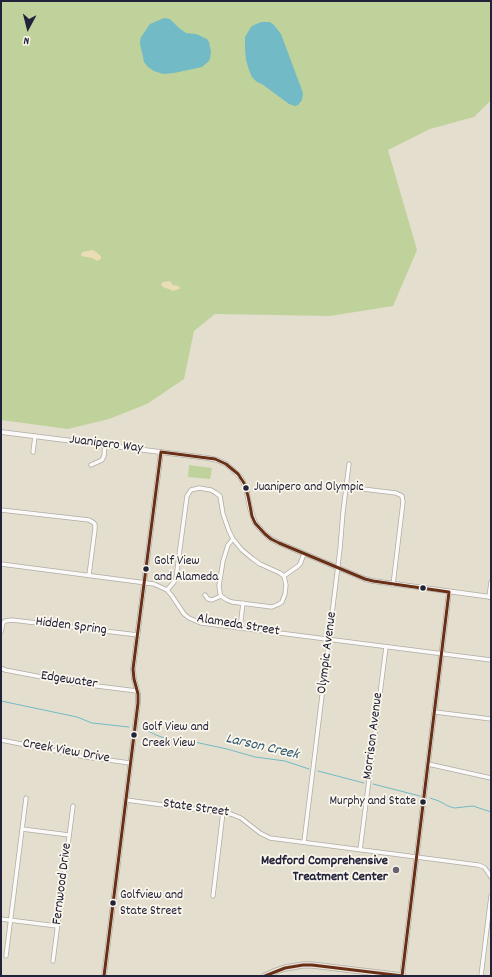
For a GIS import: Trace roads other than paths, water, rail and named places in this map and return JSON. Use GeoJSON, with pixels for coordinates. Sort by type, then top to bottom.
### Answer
{"type":"FeatureCollection","features":[{"type":"Feature","properties":{"kind":"main road"},"geometry":{"type":"LineString","coordinates":[[265,976],[285,968],[312,965],[402,976]]}},
{"type":"Feature","properties":{"kind":"street","name":"Juanipero Way"},"geometry":{"type":"LineString","coordinates":[[1,432],[105,444],[217,460],[226,464],[238,474],[244,483],[252,516],[260,529],[271,539],[365,579],[381,583],[490,597]]}},
{"type":"Feature","properties":{"kind":"street"},"geometry":{"type":"LineString","coordinates":[[33,452],[35,436]]}},
{"type":"Feature","properties":{"kind":"street"},"geometry":{"type":"LineString","coordinates":[[91,465],[102,460],[104,456],[105,444]]}},
{"type":"Feature","properties":{"kind":"street"},"geometry":{"type":"LineString","coordinates":[[104,976],[138,703],[133,674],[161,452]]}},
{"type":"Feature","properties":{"kind":"street","name":"Olympic Avenue"},"geometry":{"type":"LineString","coordinates":[[304,842],[338,568],[349,464]]}},
{"type":"Feature","properties":{"kind":"street"},"geometry":{"type":"LineString","coordinates":[[346,487],[396,493],[402,496],[403,502],[393,584]]}},
{"type":"Feature","properties":{"kind":"street"},"geometry":{"type":"LineString","coordinates":[[1,564],[144,582],[157,585],[167,590],[176,578],[188,493],[191,490],[199,488],[212,490],[220,496],[225,522],[233,539],[242,550],[253,560],[284,576],[286,585],[282,602],[272,606],[227,600],[221,596],[219,586],[223,561],[228,545],[233,539]]}},
{"type":"Feature","properties":{"kind":"street"},"geometry":{"type":"LineString","coordinates":[[1,510],[91,521],[95,526],[89,575]]}},
{"type":"Feature","properties":{"kind":"street"},"geometry":{"type":"LineString","coordinates":[[284,576],[300,564],[304,554]]}},
{"type":"Feature","properties":{"kind":"street"},"geometry":{"type":"LineString","coordinates":[[490,597],[491,582]]}},
{"type":"Feature","properties":{"kind":"street","name":"Alameda Street"},"geometry":{"type":"LineString","coordinates":[[167,590],[184,614],[195,621],[205,624],[491,660]]}},
{"type":"Feature","properties":{"kind":"street"},"geometry":{"type":"LineString","coordinates":[[402,976],[449,592]]}},
{"type":"Feature","properties":{"kind":"street"},"geometry":{"type":"LineString","coordinates":[[205,595],[208,599],[212,600],[221,596]]}},
{"type":"Feature","properties":{"kind":"street"},"geometry":{"type":"LineString","coordinates":[[240,628],[243,603]]}},
{"type":"Feature","properties":{"kind":"street","name":"Hidden Spring"},"geometry":{"type":"LineString","coordinates":[[1,632],[3,623],[5,621],[12,620],[138,635]]}},
{"type":"Feature","properties":{"kind":"street","name":"Morrison Avenue"},"geometry":{"type":"LineString","coordinates":[[360,850],[386,647]]}},
{"type":"Feature","properties":{"kind":"street","name":"Edgewater"},"geometry":{"type":"LineString","coordinates":[[1,668],[68,682],[137,691]]}},
{"type":"Feature","properties":{"kind":"street"},"geometry":{"type":"LineString","coordinates":[[435,712],[491,719]]}},
{"type":"Feature","properties":{"kind":"street","name":"Creek View Drive"},"geometry":{"type":"LineString","coordinates":[[1,740],[86,757],[130,763]]}},
{"type":"Feature","properties":{"kind":"street"},"geometry":{"type":"LineString","coordinates":[[428,764],[491,778]]}},
{"type":"Feature","properties":{"kind":"street"},"geometry":{"type":"LineString","coordinates":[[6,956],[26,798]]}},
{"type":"Feature","properties":{"kind":"street","name":"State Street"},"geometry":{"type":"LineString","coordinates":[[126,800],[232,814],[241,818],[260,833],[270,838],[478,865],[484,867],[491,877]]}},
{"type":"Feature","properties":{"kind":"street","name":"Fernwood Drive"},"geometry":{"type":"LineString","coordinates":[[53,961],[73,806]]}},
{"type":"Feature","properties":{"kind":"street"},"geometry":{"type":"LineString","coordinates":[[213,896],[223,812]]}},
{"type":"Feature","properties":{"kind":"street"},"geometry":{"type":"LineString","coordinates":[[22,829],[69,835]]}},
{"type":"Feature","properties":{"kind":"street"},"geometry":{"type":"LineString","coordinates":[[481,976],[491,896]]}},
{"type":"Feature","properties":{"kind":"street"},"geometry":{"type":"LineString","coordinates":[[1,919],[58,926]]}},
{"type":"Feature","properties":{"kind":"water"},"geometry":{"type":"Polygon","coordinates":[[[164,18],[170,19],[186,33],[196,34],[207,39],[211,52],[208,62],[202,67],[163,74],[148,67],[144,62],[140,44],[141,37],[150,24],[164,18]]]}},
{"type":"Feature","properties":{"kind":"water"},"geometry":{"type":"Polygon","coordinates":[[[261,22],[270,22],[281,34],[303,93],[302,100],[298,105],[295,106],[289,104],[252,77],[246,60],[245,37],[251,27],[261,22]]]}},
{"type":"Feature","properties":{"kind":"waterway","name":"Larson Creek"},"geometry":{"type":"LineString","coordinates":[[1,701],[77,717],[92,723],[129,727]]}},
{"type":"Feature","properties":{"kind":"waterway","name":"Larson Creek"},"geometry":{"type":"LineString","coordinates":[[142,728],[170,740],[190,741],[255,757],[285,761],[309,769]]}},
{"type":"Feature","properties":{"kind":"waterway","name":"Larson Creek"},"geometry":{"type":"LineString","coordinates":[[318,771],[364,783]]}},
{"type":"Feature","properties":{"kind":"waterway","name":"Larson Creek"},"geometry":{"type":"LineString","coordinates":[[373,784],[420,796]]}},
{"type":"Feature","properties":{"kind":"waterway","name":"Larson Creek"},"geometry":{"type":"LineString","coordinates":[[430,798],[454,808],[473,806],[491,812]]}},
{"type":"Feature","properties":{"kind":"place","name":"Juanipero and Olympic"},"geometry":{"type":"Point","coordinates":[246,488]}},
{"type":"Feature","properties":{"kind":"place","name":"Golf View and Alameda"},"geometry":{"type":"Point","coordinates":[146,569]}},
{"type":"Feature","properties":{"kind":"place","name":"Golf View and Creek View"},"geometry":{"type":"Point","coordinates":[134,735]}},
{"type":"Feature","properties":{"kind":"place","name":"Murphy and State"},"geometry":{"type":"Point","coordinates":[423,802]}},
{"type":"Feature","properties":{"kind":"place","name":"Medford Comprehensive Treatment Center"},"geometry":{"type":"Point","coordinates":[396,870]}},
{"type":"Feature","properties":{"kind":"place","name":"Golfview and State Street"},"geometry":{"type":"Point","coordinates":[113,903]}}]}
